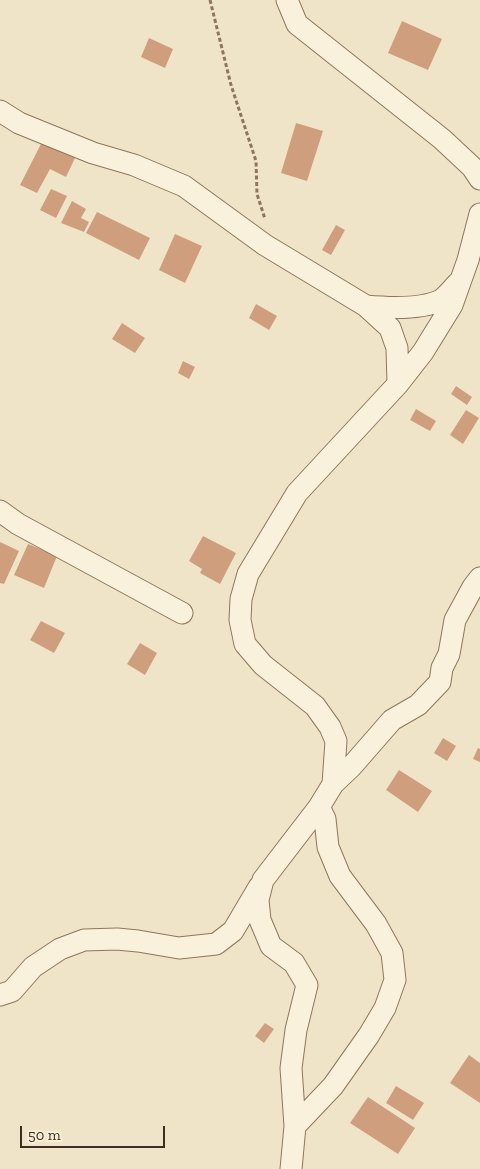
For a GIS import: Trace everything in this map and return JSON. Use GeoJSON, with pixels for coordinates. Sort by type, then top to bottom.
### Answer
{"type":"FeatureCollection","features":[{"type":"Feature","properties":{"kind":"street"},"geometry":{"type":"LineString","coordinates":[[287,0],[297,24],[442,139],[472,168],[480,179]]}},
{"type":"Feature","properties":{"kind":"street"},"geometry":{"type":"LineString","coordinates":[[0,111],[19,123],[93,153],[134,165],[184,186],[265,245],[366,306],[390,328],[397,348],[398,384]]}},
{"type":"Feature","properties":{"kind":"street"},"geometry":{"type":"LineString","coordinates":[[333,784],[336,741],[330,727],[315,706],[263,665],[245,644],[240,620],[241,599],[248,574],[297,493],[398,384],[423,352],[452,305],[480,214]]}},
{"type":"Feature","properties":{"kind":"street"},"geometry":{"type":"LineString","coordinates":[[366,306],[387,308],[413,307],[441,300],[460,282]]}},
{"type":"Feature","properties":{"kind":"street"},"geometry":{"type":"LineString","coordinates":[[0,511],[18,524],[182,614]]}},
{"type":"Feature","properties":{"kind":"street"},"geometry":{"type":"LineString","coordinates":[[0,995],[12,991],[33,967],[60,949],[84,940],[116,939],[179,948],[216,944],[233,931],[263,880],[319,808],[333,784],[351,767],[392,720],[418,705],[440,682],[442,668],[449,654],[455,620],[480,578]]}},
{"type":"Feature","properties":{"kind":"street"},"geometry":{"type":"LineString","coordinates":[[295,1126],[333,1086],[369,1035],[385,1008],[395,980],[392,953],[376,924],[340,876],[328,847],[325,820],[319,808]]}},
{"type":"Feature","properties":{"kind":"street"},"geometry":{"type":"LineString","coordinates":[[263,880],[258,900],[260,920],[271,946],[294,964],[307,984],[296,1030],[290,1068],[295,1126],[291,1169]]}},
{"type":"Feature","properties":{"kind":"path"},"geometry":{"type":"LineString","coordinates":[[210,0],[231,85],[256,161],[257,194],[269,236],[265,245]]}},
{"type":"Feature","properties":{"kind":"building"},"geometry":{"type":"Polygon","coordinates":[[[402,21],[442,39],[428,70],[388,53],[402,21]]]}},
{"type":"Feature","properties":{"kind":"building"},"geometry":{"type":"Polygon","coordinates":[[[149,38],[173,49],[165,68],[141,57],[149,38]]]}},
{"type":"Feature","properties":{"kind":"building"},"geometry":{"type":"Polygon","coordinates":[[[296,123],[323,131],[307,181],[281,173],[296,123]]]}},
{"type":"Feature","properties":{"kind":"building"},"geometry":{"type":"Polygon","coordinates":[[[42,142],[75,158],[66,177],[50,169],[37,193],[20,185],[42,142]]]}},
{"type":"Feature","properties":{"kind":"building"},"geometry":{"type":"Polygon","coordinates":[[[51,189],[67,196],[56,218],[40,210],[51,189]]]}},
{"type":"Feature","properties":{"kind":"building"},"geometry":{"type":"Polygon","coordinates":[[[72,201],[86,209],[81,218],[89,222],[84,232],[61,223],[72,201]]]}},
{"type":"Feature","properties":{"kind":"building"},"geometry":{"type":"Polygon","coordinates":[[[97,212],[150,238],[139,260],[86,233],[97,212]]]}},
{"type":"Feature","properties":{"kind":"building"},"geometry":{"type":"Polygon","coordinates":[[[336,225],[345,230],[331,255],[322,250],[336,225]]]}},
{"type":"Feature","properties":{"kind":"building"},"geometry":{"type":"Polygon","coordinates":[[[175,234],[202,246],[185,283],[159,270],[175,234]]]}},
{"type":"Feature","properties":{"kind":"building"},"geometry":{"type":"Polygon","coordinates":[[[256,304],[277,316],[269,330],[249,318],[256,304]]]}},
{"type":"Feature","properties":{"kind":"building"},"geometry":{"type":"Polygon","coordinates":[[[122,323],[145,338],[135,353],[112,339],[122,323]]]}},
{"type":"Feature","properties":{"kind":"building"},"geometry":{"type":"Polygon","coordinates":[[[183,361],[195,367],[189,379],[178,373],[183,361]]]}},
{"type":"Feature","properties":{"kind":"building"},"geometry":{"type":"Polygon","coordinates":[[[456,386],[472,397],[467,405],[451,394],[456,386]]]}},
{"type":"Feature","properties":{"kind":"building"},"geometry":{"type":"Polygon","coordinates":[[[416,409],[436,421],[430,431],[410,420],[416,409]]]}},
{"type":"Feature","properties":{"kind":"building"},"geometry":{"type":"Polygon","coordinates":[[[466,410],[479,418],[463,444],[450,435],[466,410]]]}},
{"type":"Feature","properties":{"kind":"building"},"geometry":{"type":"Polygon","coordinates":[[[203,536],[236,553],[220,584],[200,573],[202,569],[189,561],[203,536]]]}},
{"type":"Feature","properties":{"kind":"building"},"geometry":{"type":"Polygon","coordinates":[[[0,542],[19,551],[4,584],[0,583],[0,542]]]}},
{"type":"Feature","properties":{"kind":"building"},"geometry":{"type":"Polygon","coordinates":[[[28,544],[57,556],[44,588],[14,575],[28,544]]]}},
{"type":"Feature","properties":{"kind":"building"},"geometry":{"type":"Polygon","coordinates":[[[41,621],[65,633],[54,653],[30,640],[41,621]]]}},
{"type":"Feature","properties":{"kind":"building"},"geometry":{"type":"Polygon","coordinates":[[[140,643],[157,653],[145,675],[127,664],[140,643]]]}},
{"type":"Feature","properties":{"kind":"building"},"geometry":{"type":"Polygon","coordinates":[[[443,738],[456,746],[447,761],[434,753],[443,738]]]}},
{"type":"Feature","properties":{"kind":"building"},"geometry":{"type":"Polygon","coordinates":[[[478,748],[480,749],[480,762],[473,759],[478,748]]]}},
{"type":"Feature","properties":{"kind":"building"},"geometry":{"type":"Polygon","coordinates":[[[399,770],[432,791],[418,812],[386,790],[399,770]]]}},
{"type":"Feature","properties":{"kind":"building"},"geometry":{"type":"Polygon","coordinates":[[[265,1023],[274,1029],[264,1043],[255,1036],[265,1023]]]}},
{"type":"Feature","properties":{"kind":"building"},"geometry":{"type":"Polygon","coordinates":[[[469,1055],[480,1063],[480,1103],[450,1083],[469,1055]]]}},
{"type":"Feature","properties":{"kind":"building"},"geometry":{"type":"Polygon","coordinates":[[[396,1086],[424,1103],[413,1120],[386,1103],[396,1086]]]}},
{"type":"Feature","properties":{"kind":"building"},"geometry":{"type":"Polygon","coordinates":[[[368,1097],[415,1128],[398,1154],[350,1123],[368,1097]]]}}]}
